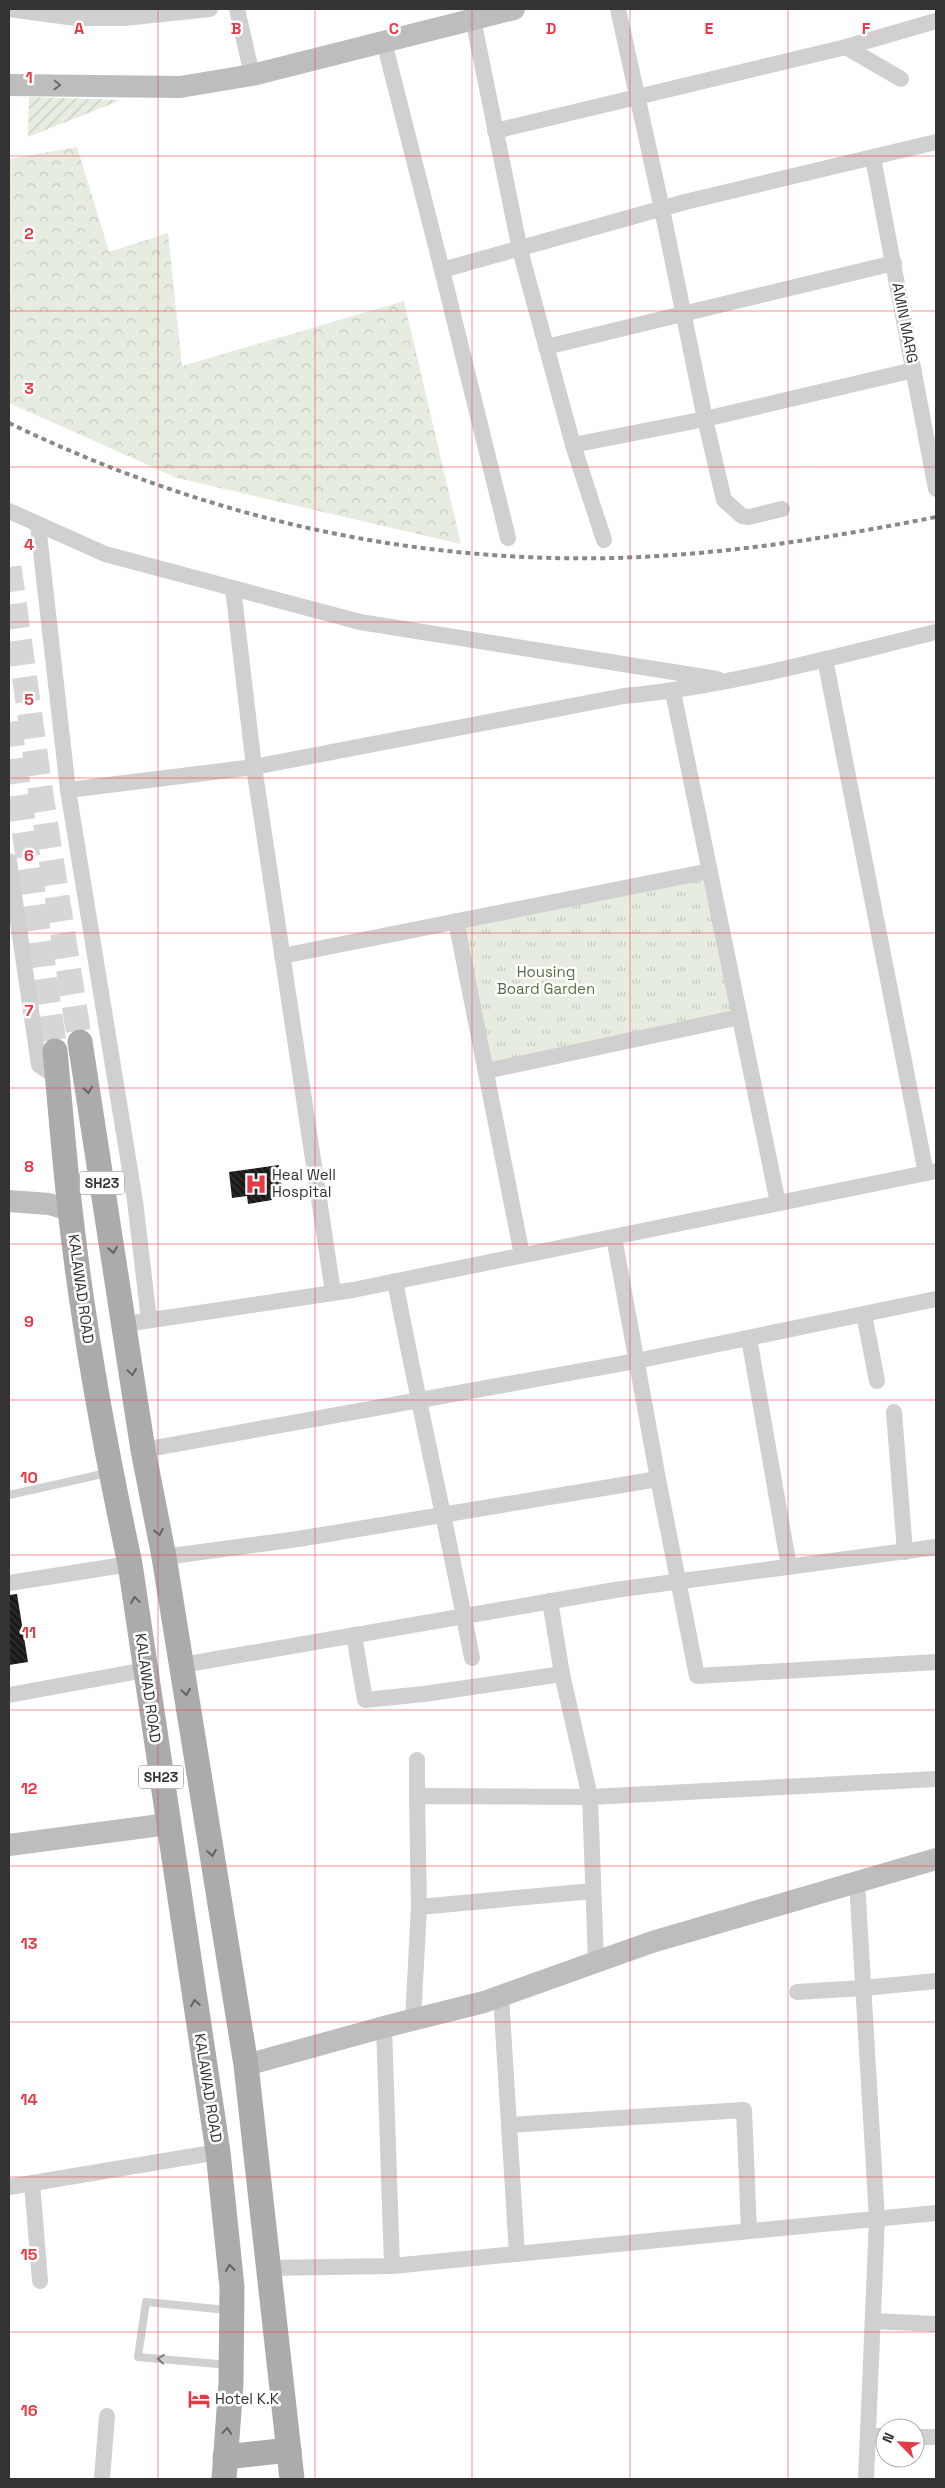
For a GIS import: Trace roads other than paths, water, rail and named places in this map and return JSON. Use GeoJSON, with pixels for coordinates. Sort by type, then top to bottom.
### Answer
{"type":"FeatureCollection","features":[{"type":"Feature","properties":{"kind":"main road","name":"SH23"},"geometry":{"type":"LineString","coordinates":[[80,1042],[144,1450],[182,1665],[246,2065],[267,2268],[292,2479]]}},
{"type":"Feature","properties":{"kind":"main road","name":"SH23"},"geometry":{"type":"LineString","coordinates":[[55,1051],[58,1077]]}},
{"type":"Feature","properties":{"kind":"main road","name":"KALAWAD ROAD"},"geometry":{"type":"LineString","coordinates":[[58,1077],[70,1210],[90,1357],[130,1564],[218,2152],[232,2288],[231,2365],[224,2468]]}},
{"type":"Feature","properties":{"kind":"main road","name":"SH23"},"geometry":{"type":"LineString","coordinates":[[224,2468],[289,2450]]}},
{"type":"Feature","properties":{"kind":"street"},"geometry":{"type":"LineString","coordinates":[[9,9],[76,18],[123,13],[210,9]]}},
{"type":"Feature","properties":{"kind":"street"},"geometry":{"type":"LineString","coordinates":[[236,9],[252,75]]}},
{"type":"Feature","properties":{"kind":"street"},"geometry":{"type":"LineString","coordinates":[[9,84],[180,87],[252,75],[384,42],[459,17],[514,9]]}},
{"type":"Feature","properties":{"kind":"street"},"geometry":{"type":"LineString","coordinates":[[618,9],[724,500],[742,516],[749,517],[782,509]]}},
{"type":"Feature","properties":{"kind":"street"},"geometry":{"type":"LineString","coordinates":[[459,17],[495,131],[520,250],[546,347],[573,444],[604,540]]}},
{"type":"Feature","properties":{"kind":"street"},"geometry":{"type":"LineString","coordinates":[[495,131],[846,47],[936,21]]}},
{"type":"Feature","properties":{"kind":"street"},"geometry":{"type":"LineString","coordinates":[[384,42],[508,538]]}},
{"type":"Feature","properties":{"kind":"street"},"geometry":{"type":"LineString","coordinates":[[846,47],[901,79]]}},
{"type":"Feature","properties":{"kind":"street"},"geometry":{"type":"LineString","coordinates":[[442,270],[520,250],[662,209],[936,142]]}},
{"type":"Feature","properties":{"kind":"street","name":"AMIN MARG"},"geometry":{"type":"LineString","coordinates":[[873,158],[936,488]]}},
{"type":"Feature","properties":{"kind":"street"},"geometry":{"type":"LineString","coordinates":[[546,347],[894,263]]}},
{"type":"Feature","properties":{"kind":"street"},"geometry":{"type":"LineString","coordinates":[[573,444],[705,419],[914,370]]}},
{"type":"Feature","properties":{"kind":"street"},"geometry":{"type":"LineString","coordinates":[[9,511],[105,554],[360,622],[612,664],[732,681]]}},
{"type":"Feature","properties":{"kind":"street"},"geometry":{"type":"LineString","coordinates":[[38,525],[68,790],[135,1201],[149,1320]]}},
{"type":"Feature","properties":{"kind":"street"},"geometry":{"type":"LineString","coordinates":[[232,588],[254,767],[333,1292]]}},
{"type":"Feature","properties":{"kind":"street"},"geometry":{"type":"LineString","coordinates":[[68,790],[254,767],[624,696],[673,692],[732,681],[936,632]]}},
{"type":"Feature","properties":{"kind":"street"},"geometry":{"type":"LineString","coordinates":[[125,1324],[395,1282],[931,1172],[825,659]]}},
{"type":"Feature","properties":{"kind":"street"},"geometry":{"type":"LineString","coordinates":[[673,692],[778,1203]]}},
{"type":"Feature","properties":{"kind":"street"},"geometry":{"type":"LineString","coordinates":[[9,861],[39,1065],[58,1077]]}},
{"type":"Feature","properties":{"kind":"street"},"geometry":{"type":"LineString","coordinates":[[282,956],[710,871]]}},
{"type":"Feature","properties":{"kind":"street"},"geometry":{"type":"LineString","coordinates":[[456,921],[522,1255]]}},
{"type":"Feature","properties":{"kind":"street"},"geometry":{"type":"LineString","coordinates":[[486,1070],[740,1017]]}},
{"type":"Feature","properties":{"kind":"street"},"geometry":{"type":"LineString","coordinates":[[9,1201],[49,1204],[70,1210]]}},
{"type":"Feature","properties":{"kind":"street"},"geometry":{"type":"LineString","coordinates":[[614,1236],[658,1479],[697,1676],[936,1662]]}},
{"type":"Feature","properties":{"kind":"street"},"geometry":{"type":"LineString","coordinates":[[395,1282],[417,1400],[444,1515],[472,1658]]}},
{"type":"Feature","properties":{"kind":"street"},"geometry":{"type":"LineString","coordinates":[[144,1450],[636,1361],[936,1300]]}},
{"type":"Feature","properties":{"kind":"street"},"geometry":{"type":"LineString","coordinates":[[864,1314],[877,1381]]}},
{"type":"Feature","properties":{"kind":"street"},"geometry":{"type":"LineString","coordinates":[[749,1338],[789,1567]]}},
{"type":"Feature","properties":{"kind":"street"},"geometry":{"type":"LineString","coordinates":[[894,1412],[905,1552]]}},
{"type":"Feature","properties":{"kind":"street"},"geometry":{"type":"LineString","coordinates":[[164,1558],[298,1539],[658,1479]]}},
{"type":"Feature","properties":{"kind":"street"},"geometry":{"type":"LineString","coordinates":[[182,1665],[550,1601],[936,1548]]}},
{"type":"Feature","properties":{"kind":"street"},"geometry":{"type":"LineString","coordinates":[[9,1583],[130,1564]]}},
{"type":"Feature","properties":{"kind":"street"},"geometry":{"type":"LineString","coordinates":[[550,1601],[562,1674],[590,1797],[596,1962]]}},
{"type":"Feature","properties":{"kind":"street"},"geometry":{"type":"LineString","coordinates":[[354,1635],[365,1700],[424,1694],[562,1674]]}},
{"type":"Feature","properties":{"kind":"street"},"geometry":{"type":"LineString","coordinates":[[9,1695],[145,1670]]}},
{"type":"Feature","properties":{"kind":"street"},"geometry":{"type":"LineString","coordinates":[[413,2020],[419,1906],[417,1760]]}},
{"type":"Feature","properties":{"kind":"street"},"geometry":{"type":"LineString","coordinates":[[417,1796],[590,1797],[936,1779]]}},
{"type":"Feature","properties":{"kind":"street"},"geometry":{"type":"LineString","coordinates":[[9,1845],[168,1824]]}},
{"type":"Feature","properties":{"kind":"street"},"geometry":{"type":"LineString","coordinates":[[246,2065],[501,1996],[652,1942],[936,1859]]}},
{"type":"Feature","properties":{"kind":"street"},"geometry":{"type":"LineString","coordinates":[[857,1882],[877,2219],[874,2321],[877,2418]]}},
{"type":"Feature","properties":{"kind":"street"},"geometry":{"type":"LineString","coordinates":[[419,1906],[593,1891]]}},
{"type":"Feature","properties":{"kind":"street"},"geometry":{"type":"LineString","coordinates":[[797,1992],[936,1981]]}},
{"type":"Feature","properties":{"kind":"street"},"geometry":{"type":"LineString","coordinates":[[501,1996],[517,2254]]}},
{"type":"Feature","properties":{"kind":"street"},"geometry":{"type":"LineString","coordinates":[[384,2027],[392,2266]]}},
{"type":"Feature","properties":{"kind":"street"},"geometry":{"type":"LineString","coordinates":[[509,2125],[744,2110],[749,2231]]}},
{"type":"Feature","properties":{"kind":"street"},"geometry":{"type":"LineString","coordinates":[[9,2187],[218,2152]]}},
{"type":"Feature","properties":{"kind":"street"},"geometry":{"type":"LineString","coordinates":[[32,2183],[40,2281]]}},
{"type":"Feature","properties":{"kind":"street"},"geometry":{"type":"LineString","coordinates":[[267,2268],[392,2266],[936,2213]]}},
{"type":"Feature","properties":{"kind":"street"},"geometry":{"type":"LineString","coordinates":[[874,2321],[936,2324]]}},
{"type":"Feature","properties":{"kind":"street"},"geometry":{"type":"LineString","coordinates":[[102,2479],[107,2416]]}},
{"type":"Feature","properties":{"kind":"street"},"geometry":{"type":"LineString","coordinates":[[866,2479],[875,2444]]}},
{"type":"Feature","properties":{"kind":"lane"},"geometry":{"type":"LineString","coordinates":[[9,1495],[111,1473]]}},
{"type":"Feature","properties":{"kind":"lane"},"geometry":{"type":"LineString","coordinates":[[231,2311],[146,2302],[138,2357],[231,2365]]}},
{"type":"Feature","properties":{"kind":"tunnel"},"geometry":{"type":"LineString","coordinates":[[9,567],[41,795],[80,1042]]}},
{"type":"Feature","properties":{"kind":"tunnel"},"geometry":{"type":"LineString","coordinates":[[9,722],[55,1051]]}},
{"type":"Feature","properties":{"kind":"railway"},"geometry":{"type":"LineString","coordinates":[[9,423],[81,455],[154,484],[228,507],[303,527],[379,542],[456,552],[535,557],[614,558],[654,556],[776,544],[936,517]]}},
{"type":"Feature","properties":{"kind":"place","name":"Heal Well Hospital"},"geometry":{"type":"Point","coordinates":[256,1184]}},
{"type":"Feature","properties":{"kind":"place","name":"Hotel K.K"},"geometry":{"type":"Point","coordinates":[199,2399]}},
{"type":"Feature","properties":{"kind":"park label","name":"Housing Board Garden"},"geometry":{"type":"Point","coordinates":[546,980]}}]}
